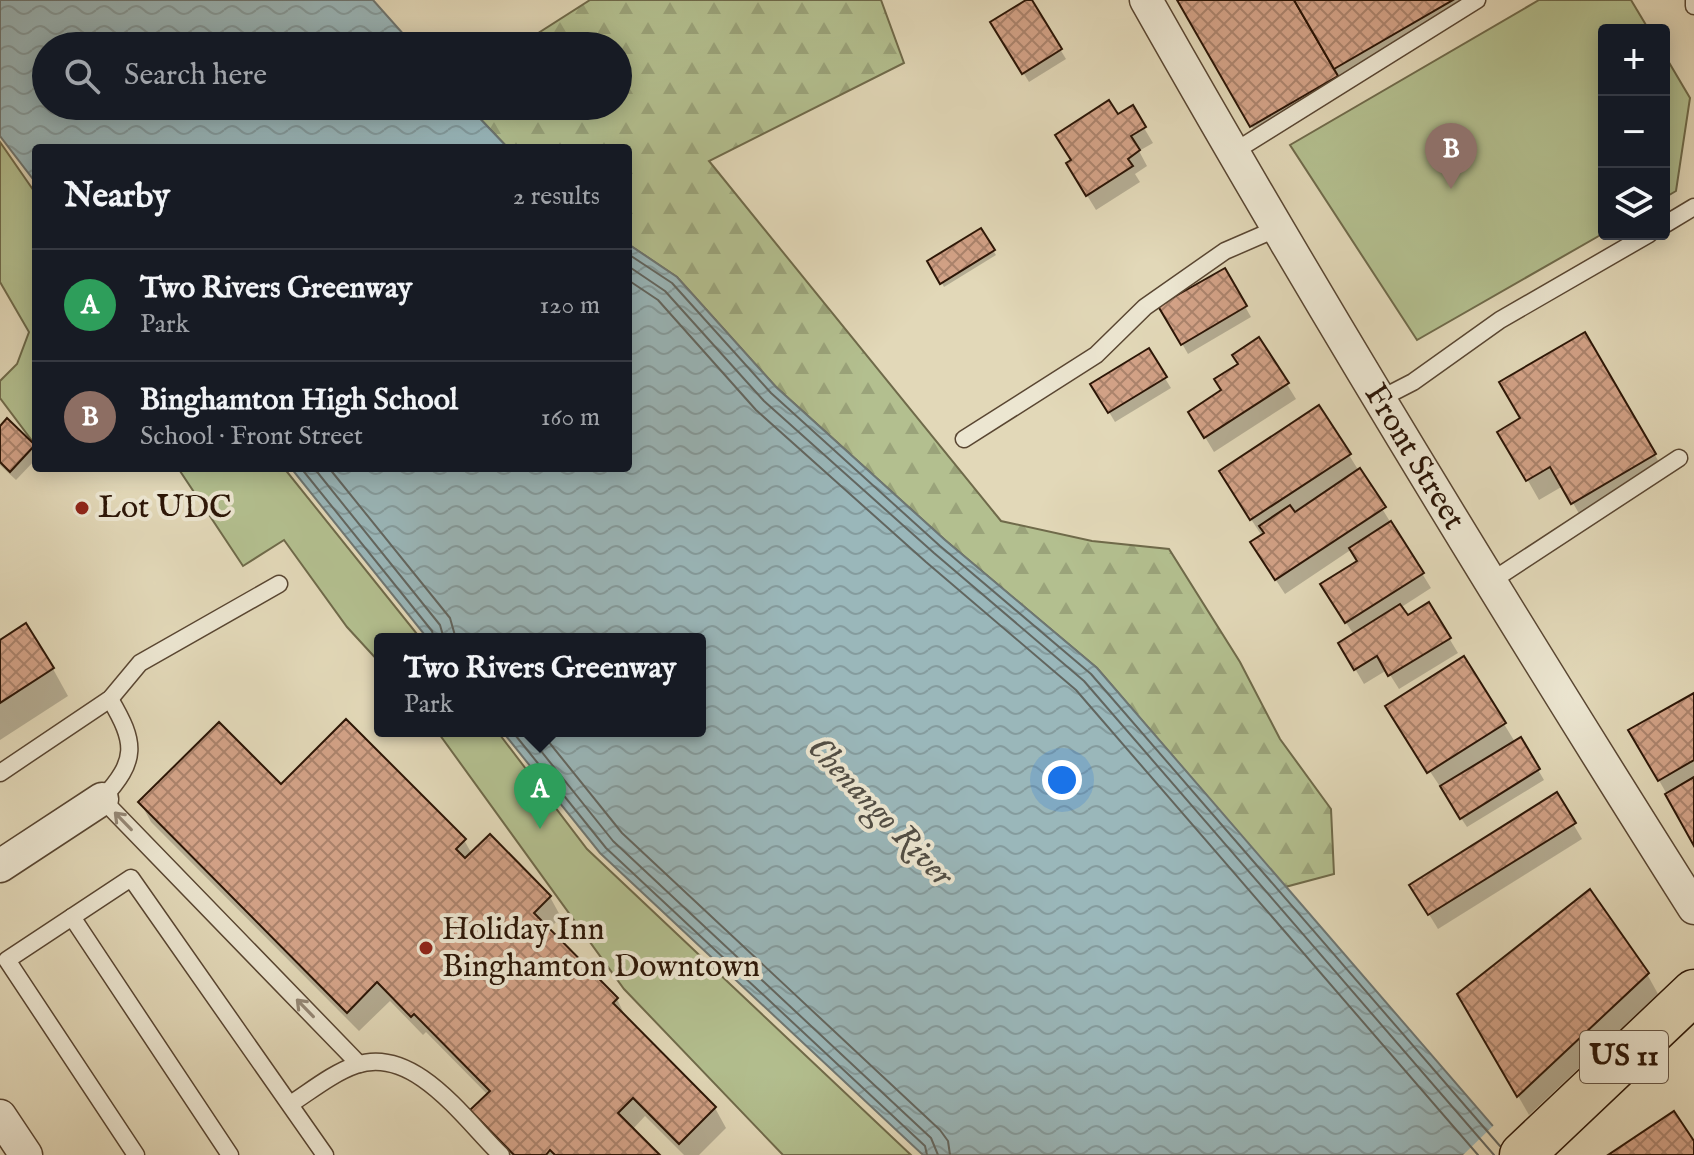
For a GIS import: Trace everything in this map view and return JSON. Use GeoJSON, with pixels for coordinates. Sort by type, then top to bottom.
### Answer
{"type":"FeatureCollection","features":[{"type":"Feature","properties":{"kind":"main road","name":"US 11"},"geometry":{"type":"LineString","coordinates":[[1522,1155],[1694,992]]}},
{"type":"Feature","properties":{"kind":"street","name":"Front Street"},"geometry":{"type":"LineString","coordinates":[[1146,0],[1232,153],[1490,582],[1694,908]]}},
{"type":"Feature","properties":{"kind":"street"},"geometry":{"type":"LineString","coordinates":[[0,866],[102,799]]}},
{"type":"Feature","properties":{"kind":"street"},"geometry":{"type":"LineString","coordinates":[[0,1116],[26,1155]]}},
{"type":"Feature","properties":{"kind":"lane"},"geometry":{"type":"LineString","coordinates":[[1232,153],[1477,0]]}},
{"type":"Feature","properties":{"kind":"lane"},"geometry":{"type":"LineString","coordinates":[[1670,221],[1694,207]]}},
{"type":"Feature","properties":{"kind":"lane"},"geometry":{"type":"LineString","coordinates":[[964,439],[1096,355],[1145,307],[1225,251],[1278,228]]}},
{"type":"Feature","properties":{"kind":"lane"},"geometry":{"type":"LineString","coordinates":[[1380,399],[1413,382],[1500,320],[1639,240]]}},
{"type":"Feature","properties":{"kind":"lane"},"geometry":{"type":"LineString","coordinates":[[1490,582],[1679,458]]}},
{"type":"Feature","properties":{"kind":"lane"},"geometry":{"type":"LineString","coordinates":[[0,773],[110,699],[140,663],[279,584]]}},
{"type":"Feature","properties":{"kind":"lane"},"geometry":{"type":"LineString","coordinates":[[110,699],[129,731],[131,754],[122,777],[102,799],[359,1064]]}},
{"type":"Feature","properties":{"kind":"lane"},"geometry":{"type":"LineString","coordinates":[[136,1155],[7,960],[131,878],[292,1103],[325,1155]]}},
{"type":"Feature","properties":{"kind":"lane"},"geometry":{"type":"LineString","coordinates":[[72,917],[230,1155]]}},
{"type":"Feature","properties":{"kind":"lane"},"geometry":{"type":"LineString","coordinates":[[292,1103],[359,1064],[393,1061],[411,1069],[501,1155]]}},
{"type":"Feature","properties":{"kind":"green space"},"geometry":{"type":"Polygon","coordinates":[[[590,0],[881,0],[904,63],[709,161],[1001,521],[1092,541],[1169,549],[1240,662],[1280,739],[1331,809],[1334,874],[1285,887],[1097,668],[945,540],[776,387],[677,277],[632,247],[632,144],[504,144],[481,120],[632,120],[632,32],[540,32],[590,0]]]}},
{"type":"Feature","properties":{"kind":"green space"},"geometry":{"type":"Polygon","coordinates":[[[1539,0],[1631,0],[1645,24],[1598,24],[1598,236],[1417,340],[1290,145],[1539,0]]]}},
{"type":"Feature","properties":{"kind":"green space"},"geometry":{"type":"Polygon","coordinates":[[[1670,64],[1690,98],[1676,191],[1670,194],[1670,64]]]}},
{"type":"Feature","properties":{"kind":"green space"},"geometry":{"type":"Polygon","coordinates":[[[0,142],[32,188],[32,441],[0,398],[0,381],[17,364],[29,332],[0,282],[0,142]]]}},
{"type":"Feature","properties":{"kind":"green space"},"geometry":{"type":"Polygon","coordinates":[[[181,472],[287,472],[416,633],[374,633],[374,656],[347,627],[284,540],[243,566],[181,472]]]}},
{"type":"Feature","properties":{"kind":"green space"},"geometry":{"type":"Polygon","coordinates":[[[441,737],[502,737],[587,849],[911,1155],[783,1155],[624,989],[441,737]]]}},
{"type":"Feature","properties":{"kind":"water"},"geometry":{"type":"Polygon","coordinates":[[[0,0],[373,0],[402,32],[32,32],[32,120],[481,120],[504,144],[32,144],[32,178],[0,136],[0,0]]]}},
{"type":"Feature","properties":{"kind":"water","name":"Chenango River"},"geometry":{"type":"Polygon","coordinates":[[[632,247],[677,277],[776,387],[945,540],[1097,668],[1518,1155],[923,1155],[600,853],[507,737],[706,737],[706,633],[423,633],[294,472],[632,472],[632,247]]]}},
{"type":"Feature","properties":{"kind":"pier"},"geometry":{"type":"Polygon","coordinates":[[[1496,1123],[1522,1155],[1463,1155],[1496,1123]]]}},
{"type":"Feature","properties":{"kind":"building"},"geometry":{"type":"Polygon","coordinates":[[[1026,0],[1032,0],[1062,49],[1022,74],[990,22],[1026,0]]]}},
{"type":"Feature","properties":{"kind":"building"},"geometry":{"type":"Polygon","coordinates":[[[1177,0],[1294,0],[1338,76],[1250,127],[1177,0]]]}},
{"type":"Feature","properties":{"kind":"building"},"geometry":{"type":"Polygon","coordinates":[[[1294,0],[1453,0],[1334,69],[1294,0]]]}},
{"type":"Feature","properties":{"kind":"building"},"geometry":{"type":"Polygon","coordinates":[[[1109,100],[1118,114],[1133,105],[1146,127],[1131,136],[1140,150],[1128,159],[1133,166],[1086,196],[1066,163],[1071,160],[1055,135],[1109,100]]]}},
{"type":"Feature","properties":{"kind":"building"},"geometry":{"type":"Polygon","coordinates":[[[981,228],[995,250],[940,284],[927,261],[981,228]]]}},
{"type":"Feature","properties":{"kind":"building"},"geometry":{"type":"Polygon","coordinates":[[[1225,268],[1247,306],[1181,345],[1158,306],[1225,268]]]}},
{"type":"Feature","properties":{"kind":"building"},"geometry":{"type":"Polygon","coordinates":[[[1585,332],[1656,454],[1571,504],[1550,467],[1526,481],[1497,432],[1520,418],[1499,382],[1585,332]]]}},
{"type":"Feature","properties":{"kind":"building"},"geometry":{"type":"Polygon","coordinates":[[[1259,337],[1289,383],[1204,438],[1188,412],[1221,390],[1214,379],[1238,364],[1232,355],[1259,337]]]}},
{"type":"Feature","properties":{"kind":"building"},"geometry":{"type":"Polygon","coordinates":[[[1149,348],[1167,377],[1108,413],[1090,384],[1149,348]]]}},
{"type":"Feature","properties":{"kind":"building"},"geometry":{"type":"Polygon","coordinates":[[[1319,405],[1351,454],[1250,520],[1219,471],[1319,405]]]}},
{"type":"Feature","properties":{"kind":"building"},"geometry":{"type":"Polygon","coordinates":[[[7,418],[32,442],[32,448],[10,472],[0,462],[0,426],[7,418]]]}},
{"type":"Feature","properties":{"kind":"building"},"geometry":{"type":"Polygon","coordinates":[[[1360,468],[1386,507],[1275,580],[1250,542],[1264,533],[1259,526],[1290,505],[1295,512],[1360,468]]]}},
{"type":"Feature","properties":{"kind":"building"},"geometry":{"type":"Polygon","coordinates":[[[1391,521],[1424,573],[1345,623],[1320,584],[1357,561],[1349,548],[1391,521]]]}},
{"type":"Feature","properties":{"kind":"building"},"geometry":{"type":"Polygon","coordinates":[[[1429,602],[1451,638],[1388,676],[1377,656],[1354,670],[1338,643],[1400,604],[1408,615],[1429,602]]]}},
{"type":"Feature","properties":{"kind":"building"},"geometry":{"type":"Polygon","coordinates":[[[26,623],[54,668],[0,703],[0,640],[26,623]]]}},
{"type":"Feature","properties":{"kind":"building"},"geometry":{"type":"Polygon","coordinates":[[[1464,656],[1506,723],[1427,773],[1385,706],[1464,656]]]}},
{"type":"Feature","properties":{"kind":"building"},"geometry":{"type":"Polygon","coordinates":[[[1694,693],[1694,760],[1658,781],[1628,730],[1694,693]]]}},
{"type":"Feature","properties":{"kind":"building","name":"Holiday Inn Binghamton Downtown"},"geometry":{"type":"Polygon","coordinates":[[[346,719],[466,839],[456,849],[465,858],[490,834],[551,896],[534,913],[618,998],[613,1003],[716,1107],[679,1144],[633,1098],[618,1113],[660,1155],[555,1155],[550,1150],[546,1155],[514,1155],[470,1110],[490,1091],[414,1014],[411,1017],[377,982],[347,1013],[138,802],[219,722],[281,784],[346,719]]]}},
{"type":"Feature","properties":{"kind":"building"},"geometry":{"type":"Polygon","coordinates":[[[1521,737],[1540,769],[1460,819],[1440,786],[1521,737]]]}},
{"type":"Feature","properties":{"kind":"building"},"geometry":{"type":"Polygon","coordinates":[[[1694,777],[1694,846],[1665,794],[1694,777]]]}},
{"type":"Feature","properties":{"kind":"building"},"geometry":{"type":"Polygon","coordinates":[[[1557,792],[1576,823],[1428,915],[1409,885],[1557,792]]]}},
{"type":"Feature","properties":{"kind":"building"},"geometry":{"type":"Polygon","coordinates":[[[1590,889],[1649,973],[1517,1097],[1457,994],[1590,889]]]}},
{"type":"Feature","properties":{"kind":"building"},"geometry":{"type":"Polygon","coordinates":[[[1674,1111],[1694,1141],[1694,1155],[1608,1155],[1674,1111]]]}},
{"type":"Feature","properties":{"kind":"place","name":"Binghamton High School"},"geometry":{"type":"Point","coordinates":[1451,189]}},
{"type":"Feature","properties":{"kind":"place","name":"Lot UDC"},"geometry":{"type":"Point","coordinates":[82,508]}},
{"type":"Feature","properties":{"kind":"place","name":"Two Rivers Greenway"},"geometry":{"type":"Point","coordinates":[540,829]}},
{"type":"Feature","properties":{"kind":"place","name":"Holiday Inn Binghamton Downtown"},"geometry":{"type":"Point","coordinates":[426,948]}}]}
